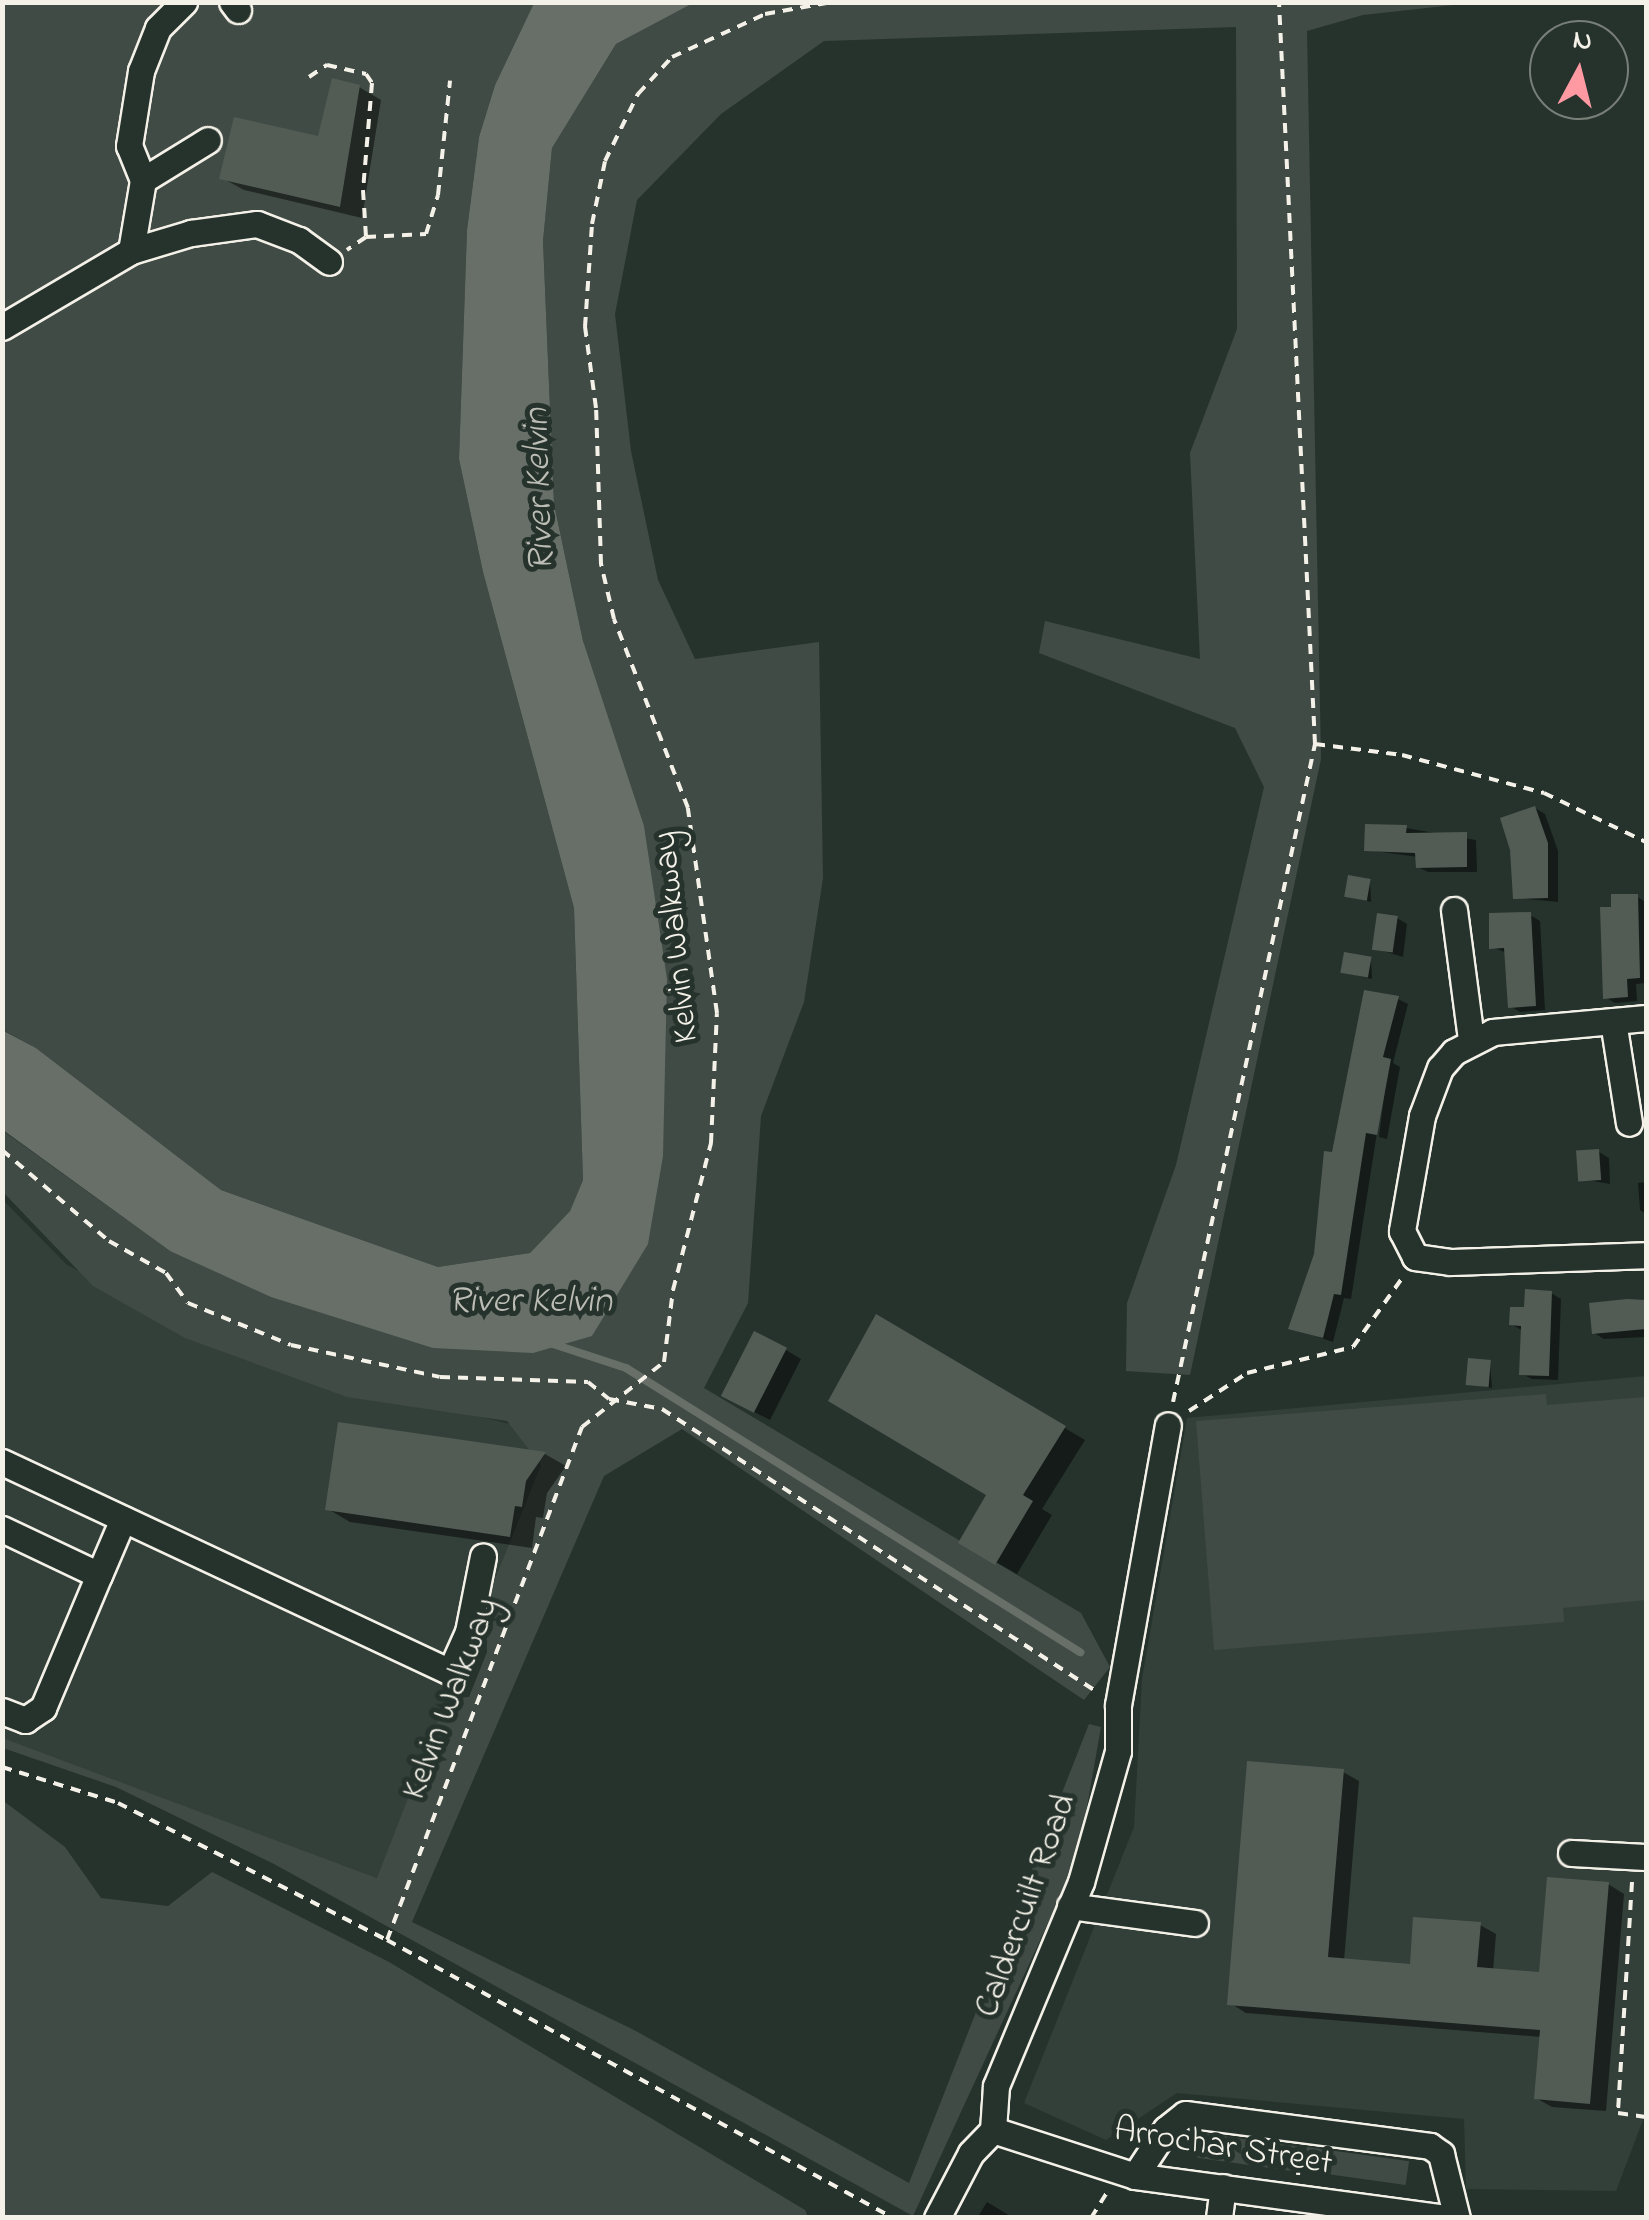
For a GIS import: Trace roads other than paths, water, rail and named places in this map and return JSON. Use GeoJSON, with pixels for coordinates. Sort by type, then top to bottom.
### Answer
{"type":"FeatureCollection","features":[{"type":"Feature","properties":{"kind":"street"},"geometry":{"type":"LineString","coordinates":[[131,251],[144,180],[129,146],[141,71],[158,28],[184,2]]}},
{"type":"Feature","properties":{"kind":"street"},"geometry":{"type":"LineString","coordinates":[[144,180],[208,140]]}},
{"type":"Feature","properties":{"kind":"street"},"geometry":{"type":"LineString","coordinates":[[2,328],[131,251],[191,233],[257,224],[299,240],[330,262]]}},
{"type":"Feature","properties":{"kind":"street"},"geometry":{"type":"LineString","coordinates":[[1454,910],[1471,1040]]}},
{"type":"Feature","properties":{"kind":"street"},"geometry":{"type":"LineString","coordinates":[[1646,1018],[1471,1040],[1440,1068],[1422,1116],[1402,1230],[1415,1257],[1527,1262],[1646,1255]]}},
{"type":"Feature","properties":{"kind":"street"},"geometry":{"type":"LineString","coordinates":[[1613,1021],[1629,1122]]}},
{"type":"Feature","properties":{"kind":"street","name":"Caldercuilt Road"},"geometry":{"type":"LineString","coordinates":[[993,2130],[996,2086],[1070,1906],[1118,1750],[1118,1706],[1168,1425]]}},
{"type":"Feature","properties":{"kind":"street"},"geometry":{"type":"LineString","coordinates":[[2,1462],[450,1672],[468,1632],[483,1556]]}},
{"type":"Feature","properties":{"kind":"street"},"geometry":{"type":"LineString","coordinates":[[2,1711],[25,1720],[44,1708],[123,1518]]}},
{"type":"Feature","properties":{"kind":"street"},"geometry":{"type":"LineString","coordinates":[[2,1528],[99,1575]]}},
{"type":"Feature","properties":{"kind":"street"},"geometry":{"type":"LineString","coordinates":[[1571,1853],[1640,1857]]}},
{"type":"Feature","properties":{"kind":"street"},"geometry":{"type":"LineString","coordinates":[[1070,1906],[1195,1923]]}},
{"type":"Feature","properties":{"kind":"street"},"geometry":{"type":"LineString","coordinates":[[1136,2176],[1166,2130],[1185,2114],[1430,2146],[1441,2154],[1457,2218]]}},
{"type":"Feature","properties":{"kind":"street"},"geometry":{"type":"LineString","coordinates":[[937,2218],[971,2152],[993,2130]]}},
{"type":"Feature","properties":{"kind":"street","name":"Arrochar Street"},"geometry":{"type":"LineString","coordinates":[[993,2130],[1136,2176],[1446,2218]]}},
{"type":"Feature","properties":{"kind":"street"},"geometry":{"type":"LineString","coordinates":[[1219,2218],[1223,2188]]}},
{"type":"Feature","properties":{"kind":"water","name":"River Kelvin"},"geometry":{"type":"Polygon","coordinates":[[[534,3],[693,3],[616,44],[552,148],[543,241],[554,504],[583,641],[644,826],[667,979],[663,1156],[648,1244],[592,1336],[533,1353],[433,1348],[271,1297],[170,1251],[3,1130],[2,1030],[36,1048],[221,1190],[438,1267],[530,1253],[570,1211],[583,1180],[574,908],[483,572],[459,459],[467,230],[479,137],[495,85],[534,3]]]}},
{"type":"Feature","properties":{"kind":"waterway"},"geometry":{"type":"LineString","coordinates":[[550,1343],[626,1368],[1080,1652]]}}]}
